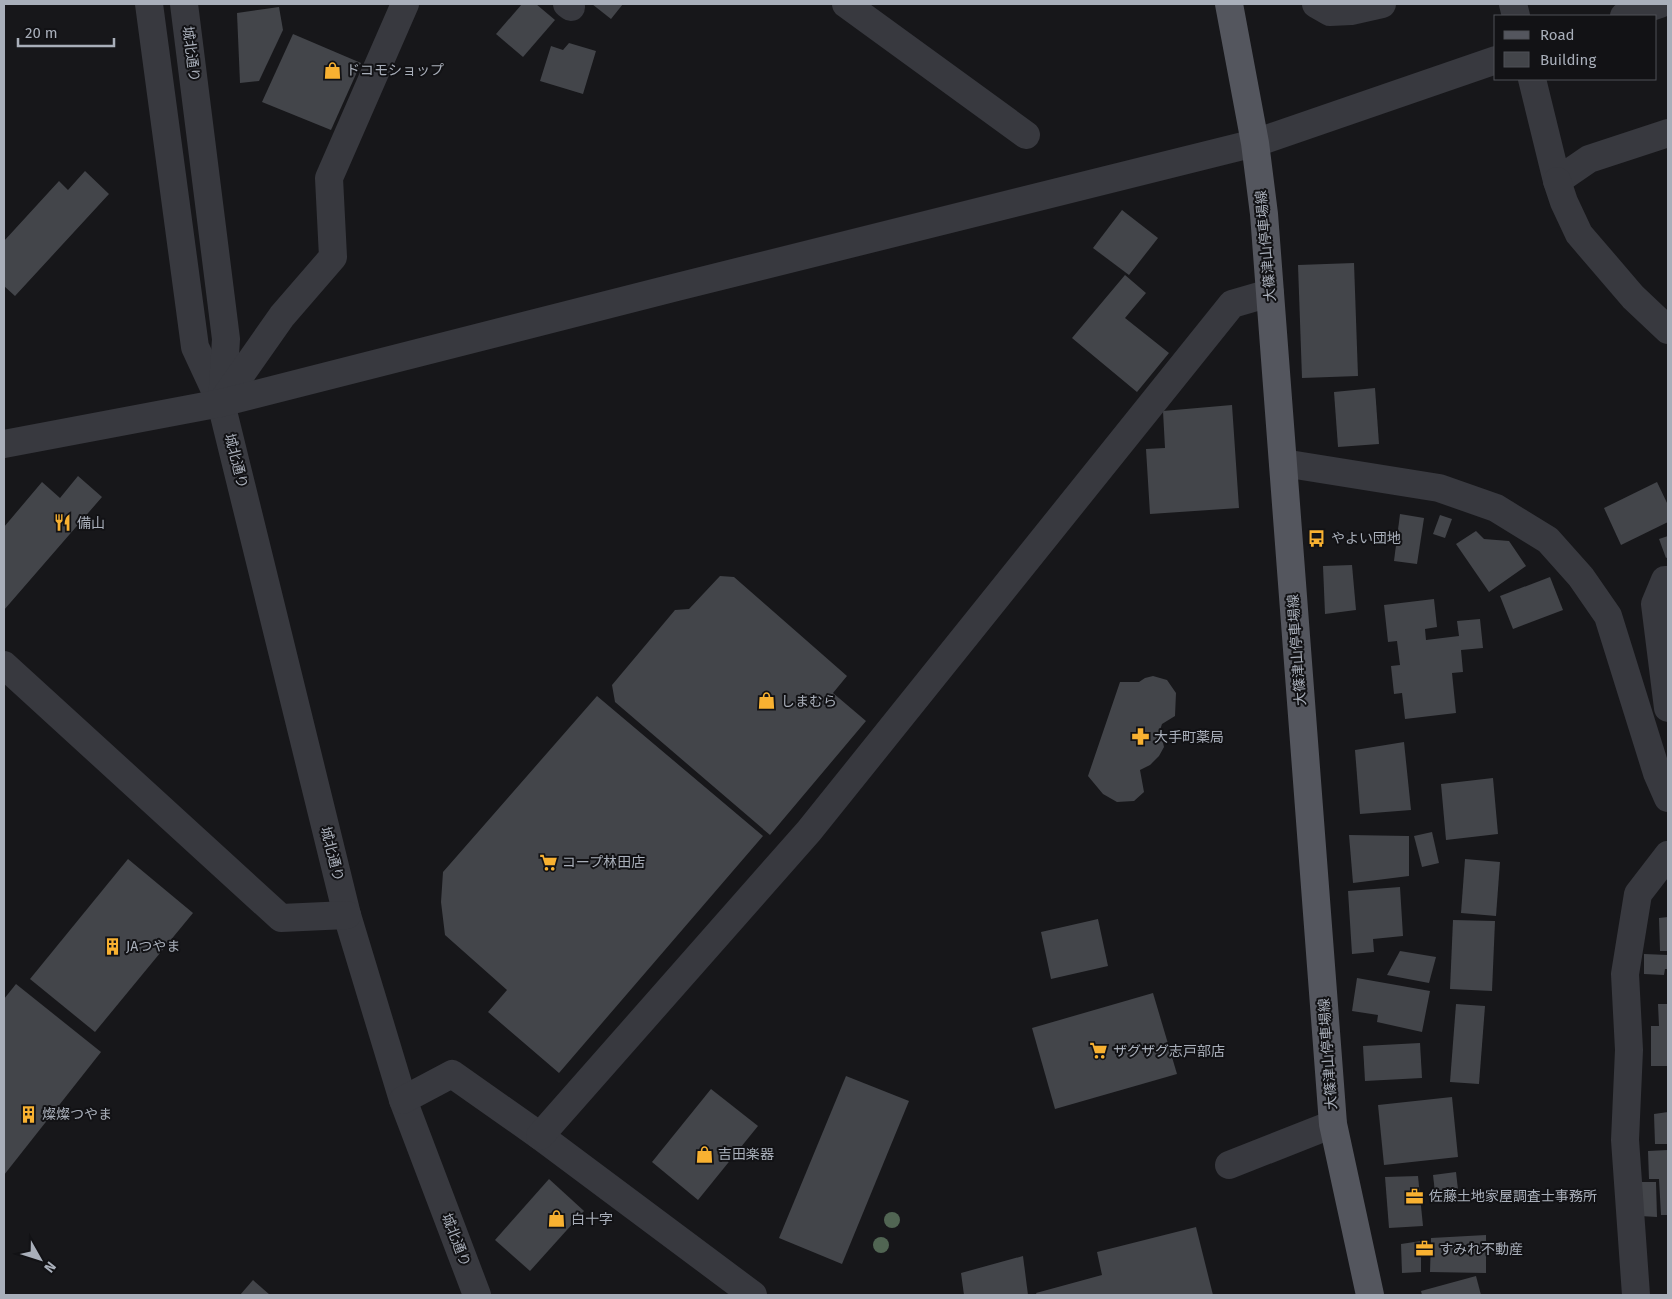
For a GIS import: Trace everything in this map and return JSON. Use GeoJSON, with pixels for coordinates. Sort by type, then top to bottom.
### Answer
{"type":"FeatureCollection","features":[{"type":"Feature","properties":{"kind":"main road","name":"大篠津山停車場線"},"geometry":{"type":"LineString","coordinates":[[1229,4],[1256,143],[1264,214],[1333,1124],[1370,1295]]}},
{"type":"Feature","properties":{"kind":"street","name":"城北通り"},"geometry":{"type":"LineString","coordinates":[[149,4],[195,347],[221,403],[347,915],[403,1100],[477,1295]]}},
{"type":"Feature","properties":{"kind":"street","name":"城北通り"},"geometry":{"type":"LineString","coordinates":[[184,4],[226,339],[221,403]]}},
{"type":"Feature","properties":{"kind":"street"},"geometry":{"type":"LineString","coordinates":[[221,403],[282,316],[333,256],[329,178],[405,4]]}},
{"type":"Feature","properties":{"kind":"street"},"geometry":{"type":"LineString","coordinates":[[846,4],[1026,135]]}},
{"type":"Feature","properties":{"kind":"street"},"geometry":{"type":"LineString","coordinates":[[1316,4],[1330,12],[1351,11],[1382,4]]}},
{"type":"Feature","properties":{"kind":"street"},"geometry":{"type":"LineString","coordinates":[[1627,15],[1660,4]]}},
{"type":"Feature","properties":{"kind":"street"},"geometry":{"type":"LineString","coordinates":[[4,444],[221,403],[1256,143],[1494,61]]}},
{"type":"Feature","properties":{"kind":"street"},"geometry":{"type":"LineString","coordinates":[[1532,80],[1564,202],[1579,234],[1633,297],[1668,330]]}},
{"type":"Feature","properties":{"kind":"street"},"geometry":{"type":"LineString","coordinates":[[1558,180],[1590,159],[1668,133]]}},
{"type":"Feature","properties":{"kind":"street"},"geometry":{"type":"LineString","coordinates":[[540,1136],[809,831],[1232,304],[1270,294]]}},
{"type":"Feature","properties":{"kind":"street"},"geometry":{"type":"LineString","coordinates":[[1283,463],[1439,488],[1496,508],[1548,540],[1581,577],[1608,616],[1662,762],[1668,798]]}},
{"type":"Feature","properties":{"kind":"street"},"geometry":{"type":"LineString","coordinates":[[1668,580],[1665,580],[1655,604],[1668,708]]}},
{"type":"Feature","properties":{"kind":"street"},"geometry":{"type":"LineString","coordinates":[[4,665],[282,918],[347,915]]}},
{"type":"Feature","properties":{"kind":"street"},"geometry":{"type":"LineString","coordinates":[[1636,1295],[1625,1140],[1629,1050],[1625,974],[1638,894],[1668,856]]}},
{"type":"Feature","properties":{"kind":"street"},"geometry":{"type":"LineString","coordinates":[[403,1100],[452,1074],[540,1136],[753,1295]]}},
{"type":"Feature","properties":{"kind":"street"},"geometry":{"type":"LineString","coordinates":[[1229,1165],[1333,1124]]}},
{"type":"Feature","properties":{"kind":"building"},"geometry":{"type":"Polygon","coordinates":[[[522,4],[536,4],[555,20],[523,57],[496,34],[522,4]]]}},
{"type":"Feature","properties":{"kind":"building"},"geometry":{"type":"Polygon","coordinates":[[[592,4],[623,4],[611,19],[592,4]]]}},
{"type":"Feature","properties":{"kind":"building"},"geometry":{"type":"Polygon","coordinates":[[[279,7],[283,30],[259,81],[240,83],[237,13],[279,7]]]}},
{"type":"Feature","properties":{"kind":"building"},"geometry":{"type":"Polygon","coordinates":[[[293,34],[361,63],[331,130],[262,102],[293,34]]]}},
{"type":"Feature","properties":{"kind":"building"},"geometry":{"type":"Polygon","coordinates":[[[569,43],[596,51],[583,94],[540,81],[551,46],[563,50],[569,43]]]}},
{"type":"Feature","properties":{"kind":"building"},"geometry":{"type":"Polygon","coordinates":[[[85,171],[109,194],[15,296],[4,286],[4,241],[59,181],[68,190],[85,171]]]}},
{"type":"Feature","properties":{"kind":"building"},"geometry":{"type":"Polygon","coordinates":[[[1122,210],[1158,238],[1129,275],[1093,248],[1122,210]]]}},
{"type":"Feature","properties":{"kind":"building"},"geometry":{"type":"Polygon","coordinates":[[[1354,263],[1358,376],[1302,378],[1298,265],[1354,263]]]}},
{"type":"Feature","properties":{"kind":"building"},"geometry":{"type":"Polygon","coordinates":[[[1125,275],[1146,293],[1125,318],[1169,353],[1137,392],[1072,338],[1125,275]]]}},
{"type":"Feature","properties":{"kind":"building"},"geometry":{"type":"Polygon","coordinates":[[[1375,388],[1379,444],[1338,447],[1334,392],[1375,388]]]}},
{"type":"Feature","properties":{"kind":"building"},"geometry":{"type":"Polygon","coordinates":[[[1232,405],[1239,508],[1150,514],[1146,449],[1165,448],[1163,411],[1232,405]]]}},
{"type":"Feature","properties":{"kind":"building"},"geometry":{"type":"Polygon","coordinates":[[[78,476],[102,497],[4,610],[4,527],[42,482],[60,498],[78,476]]]}},
{"type":"Feature","properties":{"kind":"building"},"geometry":{"type":"Polygon","coordinates":[[[1657,482],[1668,505],[1668,522],[1621,545],[1604,508],[1657,482]]]}},
{"type":"Feature","properties":{"kind":"building"},"geometry":{"type":"Polygon","coordinates":[[[1400,514],[1424,518],[1417,564],[1394,561],[1400,514]]]}},
{"type":"Feature","properties":{"kind":"building"},"geometry":{"type":"Polygon","coordinates":[[[1440,515],[1452,519],[1445,538],[1433,534],[1440,515]]]}},
{"type":"Feature","properties":{"kind":"building"},"geometry":{"type":"Polygon","coordinates":[[[1476,531],[1484,539],[1509,541],[1526,566],[1489,592],[1456,544],[1476,531]]]}},
{"type":"Feature","properties":{"kind":"building"},"geometry":{"type":"Polygon","coordinates":[[[1668,536],[1668,557],[1666,558],[1659,539],[1668,536]]]}},
{"type":"Feature","properties":{"kind":"building"},"geometry":{"type":"Polygon","coordinates":[[[1352,565],[1356,610],[1325,614],[1323,566],[1352,565]]]}},
{"type":"Feature","properties":{"kind":"building"},"geometry":{"type":"Polygon","coordinates":[[[720,576],[734,577],[847,676],[833,693],[866,721],[770,835],[615,702],[612,685],[675,610],[689,609],[720,576]]]}},
{"type":"Feature","properties":{"kind":"building"},"geometry":{"type":"Polygon","coordinates":[[[1550,577],[1563,610],[1513,629],[1500,596],[1550,577]]]}},
{"type":"Feature","properties":{"kind":"building"},"geometry":{"type":"Polygon","coordinates":[[[1434,599],[1437,627],[1425,629],[1426,640],[1459,636],[1457,621],[1480,619],[1483,648],[1461,650],[1463,672],[1452,673],[1456,713],[1405,719],[1402,693],[1394,694],[1391,666],[1400,665],[1397,641],[1388,642],[1384,605],[1434,599]]]}},
{"type":"Feature","properties":{"kind":"building"},"geometry":{"type":"Polygon","coordinates":[[[1153,676],[1167,680],[1176,693],[1175,716],[1162,724],[1160,730],[1164,747],[1159,756],[1150,765],[1140,770],[1144,792],[1134,801],[1117,802],[1103,794],[1088,776],[1120,682],[1139,682],[1153,676]]]}},
{"type":"Feature","properties":{"kind":"building"},"geometry":{"type":"Polygon","coordinates":[[[597,696],[763,836],[559,1073],[488,1012],[507,990],[445,935],[441,902],[443,872],[597,696]]]}},
{"type":"Feature","properties":{"kind":"building"},"geometry":{"type":"Polygon","coordinates":[[[1404,742],[1411,810],[1360,814],[1355,750],[1404,742]]]}},
{"type":"Feature","properties":{"kind":"building"},"geometry":{"type":"Polygon","coordinates":[[[1493,778],[1498,834],[1446,840],[1441,784],[1493,778]]]}},
{"type":"Feature","properties":{"kind":"building"},"geometry":{"type":"Polygon","coordinates":[[[1432,832],[1439,863],[1422,867],[1414,836],[1432,832]]]}},
{"type":"Feature","properties":{"kind":"building"},"geometry":{"type":"Polygon","coordinates":[[[1349,835],[1409,836],[1409,876],[1353,883],[1349,835]]]}},
{"type":"Feature","properties":{"kind":"building","name":"JAつやま"},"geometry":{"type":"Polygon","coordinates":[[[128,859],[193,913],[95,1032],[30,979],[128,859]]]}},
{"type":"Feature","properties":{"kind":"building"},"geometry":{"type":"Polygon","coordinates":[[[1465,859],[1500,862],[1496,916],[1461,913],[1465,859]]]}},
{"type":"Feature","properties":{"kind":"building"},"geometry":{"type":"Polygon","coordinates":[[[1400,887],[1403,936],[1373,939],[1374,952],[1352,954],[1348,891],[1400,887]]]}},
{"type":"Feature","properties":{"kind":"building"},"geometry":{"type":"Polygon","coordinates":[[[1668,917],[1668,951],[1660,951],[1659,918],[1668,917]]]}},
{"type":"Feature","properties":{"kind":"building"},"geometry":{"type":"Polygon","coordinates":[[[1098,919],[1108,966],[1051,979],[1041,932],[1098,919]]]}},
{"type":"Feature","properties":{"kind":"building"},"geometry":{"type":"Polygon","coordinates":[[[1453,920],[1495,921],[1492,991],[1450,989],[1453,920]]]}},
{"type":"Feature","properties":{"kind":"building"},"geometry":{"type":"Polygon","coordinates":[[[1400,951],[1436,957],[1429,983],[1387,975],[1400,951]]]}},
{"type":"Feature","properties":{"kind":"building"},"geometry":{"type":"Polygon","coordinates":[[[1644,954],[1668,955],[1668,969],[1665,969],[1664,975],[1644,974],[1644,954]]]}},
{"type":"Feature","properties":{"kind":"building"},"geometry":{"type":"Polygon","coordinates":[[[1357,978],[1430,991],[1422,1032],[1377,1022],[1378,1015],[1352,1011],[1357,978]]]}},
{"type":"Feature","properties":{"kind":"building","name":"燦燦つやま"},"geometry":{"type":"Polygon","coordinates":[[[16,984],[101,1052],[4,1175],[4,999],[16,984]]]}},
{"type":"Feature","properties":{"kind":"building"},"geometry":{"type":"Polygon","coordinates":[[[1153,993],[1177,1074],[1055,1109],[1032,1028],[1153,993]]]}},
{"type":"Feature","properties":{"kind":"building"},"geometry":{"type":"Polygon","coordinates":[[[1456,1004],[1485,1006],[1479,1084],[1450,1082],[1456,1004]]]}},
{"type":"Feature","properties":{"kind":"building"},"geometry":{"type":"Polygon","coordinates":[[[1658,1004],[1668,1004],[1668,1066],[1651,1066],[1651,1026],[1659,1026],[1658,1004]]]}},
{"type":"Feature","properties":{"kind":"building"},"geometry":{"type":"Polygon","coordinates":[[[1420,1043],[1422,1078],[1365,1081],[1363,1046],[1420,1043]]]}},
{"type":"Feature","properties":{"kind":"building"},"geometry":{"type":"Polygon","coordinates":[[[846,1076],[909,1101],[842,1264],[779,1238],[846,1076]]]}},
{"type":"Feature","properties":{"kind":"building"},"geometry":{"type":"Polygon","coordinates":[[[711,1089],[758,1126],[698,1200],[652,1162],[711,1089]]]}},
{"type":"Feature","properties":{"kind":"building"},"geometry":{"type":"Polygon","coordinates":[[[1452,1097],[1458,1157],[1384,1165],[1378,1105],[1452,1097]]]}},
{"type":"Feature","properties":{"kind":"building"},"geometry":{"type":"Polygon","coordinates":[[[1668,1112],[1668,1144],[1655,1144],[1654,1114],[1668,1112]]]}},
{"type":"Feature","properties":{"kind":"building"},"geometry":{"type":"Polygon","coordinates":[[[1668,1150],[1668,1215],[1661,1215],[1659,1179],[1649,1179],[1648,1151],[1668,1150]]]}},
{"type":"Feature","properties":{"kind":"building"},"geometry":{"type":"Polygon","coordinates":[[[1456,1172],[1459,1198],[1436,1201],[1433,1175],[1456,1172]]]}},
{"type":"Feature","properties":{"kind":"building"},"geometry":{"type":"Polygon","coordinates":[[[1418,1176],[1423,1226],[1389,1228],[1385,1177],[1418,1176]]]}},
{"type":"Feature","properties":{"kind":"building"},"geometry":{"type":"Polygon","coordinates":[[[549,1179],[584,1211],[530,1271],[495,1240],[549,1179]]]}},
{"type":"Feature","properties":{"kind":"building"},"geometry":{"type":"Polygon","coordinates":[[[1641,1182],[1656,1182],[1657,1217],[1640,1216],[1641,1182]]]}},
{"type":"Feature","properties":{"kind":"building"},"geometry":{"type":"Polygon","coordinates":[[[1196,1227],[1213,1295],[1037,1295],[1036,1293],[1102,1275],[1097,1252],[1196,1227]]]}},
{"type":"Feature","properties":{"kind":"building"},"geometry":{"type":"Polygon","coordinates":[[[1486,1235],[1486,1273],[1430,1272],[1431,1238],[1486,1235]]]}},
{"type":"Feature","properties":{"kind":"building"},"geometry":{"type":"Polygon","coordinates":[[[1421,1241],[1421,1272],[1402,1273],[1401,1244],[1421,1241]]]}},
{"type":"Feature","properties":{"kind":"building"},"geometry":{"type":"Polygon","coordinates":[[[1023,1256],[1028,1295],[964,1295],[961,1273],[1023,1256]]]}},
{"type":"Feature","properties":{"kind":"building"},"geometry":{"type":"Polygon","coordinates":[[[1476,1276],[1481,1295],[1422,1295],[1421,1291],[1476,1276]]]}},
{"type":"Feature","properties":{"kind":"building"},"geometry":{"type":"Polygon","coordinates":[[[253,1280],[270,1295],[240,1295],[253,1280]]]}},
{"type":"Feature","properties":{"kind":"place","name":"ドコモショップ"},"geometry":{"type":"Point","coordinates":[332,70]}},
{"type":"Feature","properties":{"kind":"place","name":"備山"},"geometry":{"type":"Point","coordinates":[63,523]}},
{"type":"Feature","properties":{"kind":"place","name":"やよい団地"},"geometry":{"type":"Point","coordinates":[1317,538]}},
{"type":"Feature","properties":{"kind":"place","name":"しまむら"},"geometry":{"type":"Point","coordinates":[767,701]}},
{"type":"Feature","properties":{"kind":"place","name":"大手町薬局"},"geometry":{"type":"Point","coordinates":[1140,737]}},
{"type":"Feature","properties":{"kind":"place","name":"コープ林田店"},"geometry":{"type":"Point","coordinates":[548,862]}},
{"type":"Feature","properties":{"kind":"place","name":"JAつやま"},"geometry":{"type":"Point","coordinates":[112,946]}},
{"type":"Feature","properties":{"kind":"place","name":"ザグザグ志戸部店"},"geometry":{"type":"Point","coordinates":[1099,1051]}},
{"type":"Feature","properties":{"kind":"place","name":"燦燦つやま"},"geometry":{"type":"Point","coordinates":[28,1114]}},
{"type":"Feature","properties":{"kind":"place","name":"吉田楽器"},"geometry":{"type":"Point","coordinates":[704,1154]}},
{"type":"Feature","properties":{"kind":"place","name":"佐藤土地家屋調査士事務所"},"geometry":{"type":"Point","coordinates":[1415,1196]}},
{"type":"Feature","properties":{"kind":"place","name":"白十字"},"geometry":{"type":"Point","coordinates":[557,1219]}},
{"type":"Feature","properties":{"kind":"place","name":"すみれ不動産"},"geometry":{"type":"Point","coordinates":[1425,1249]}}]}
